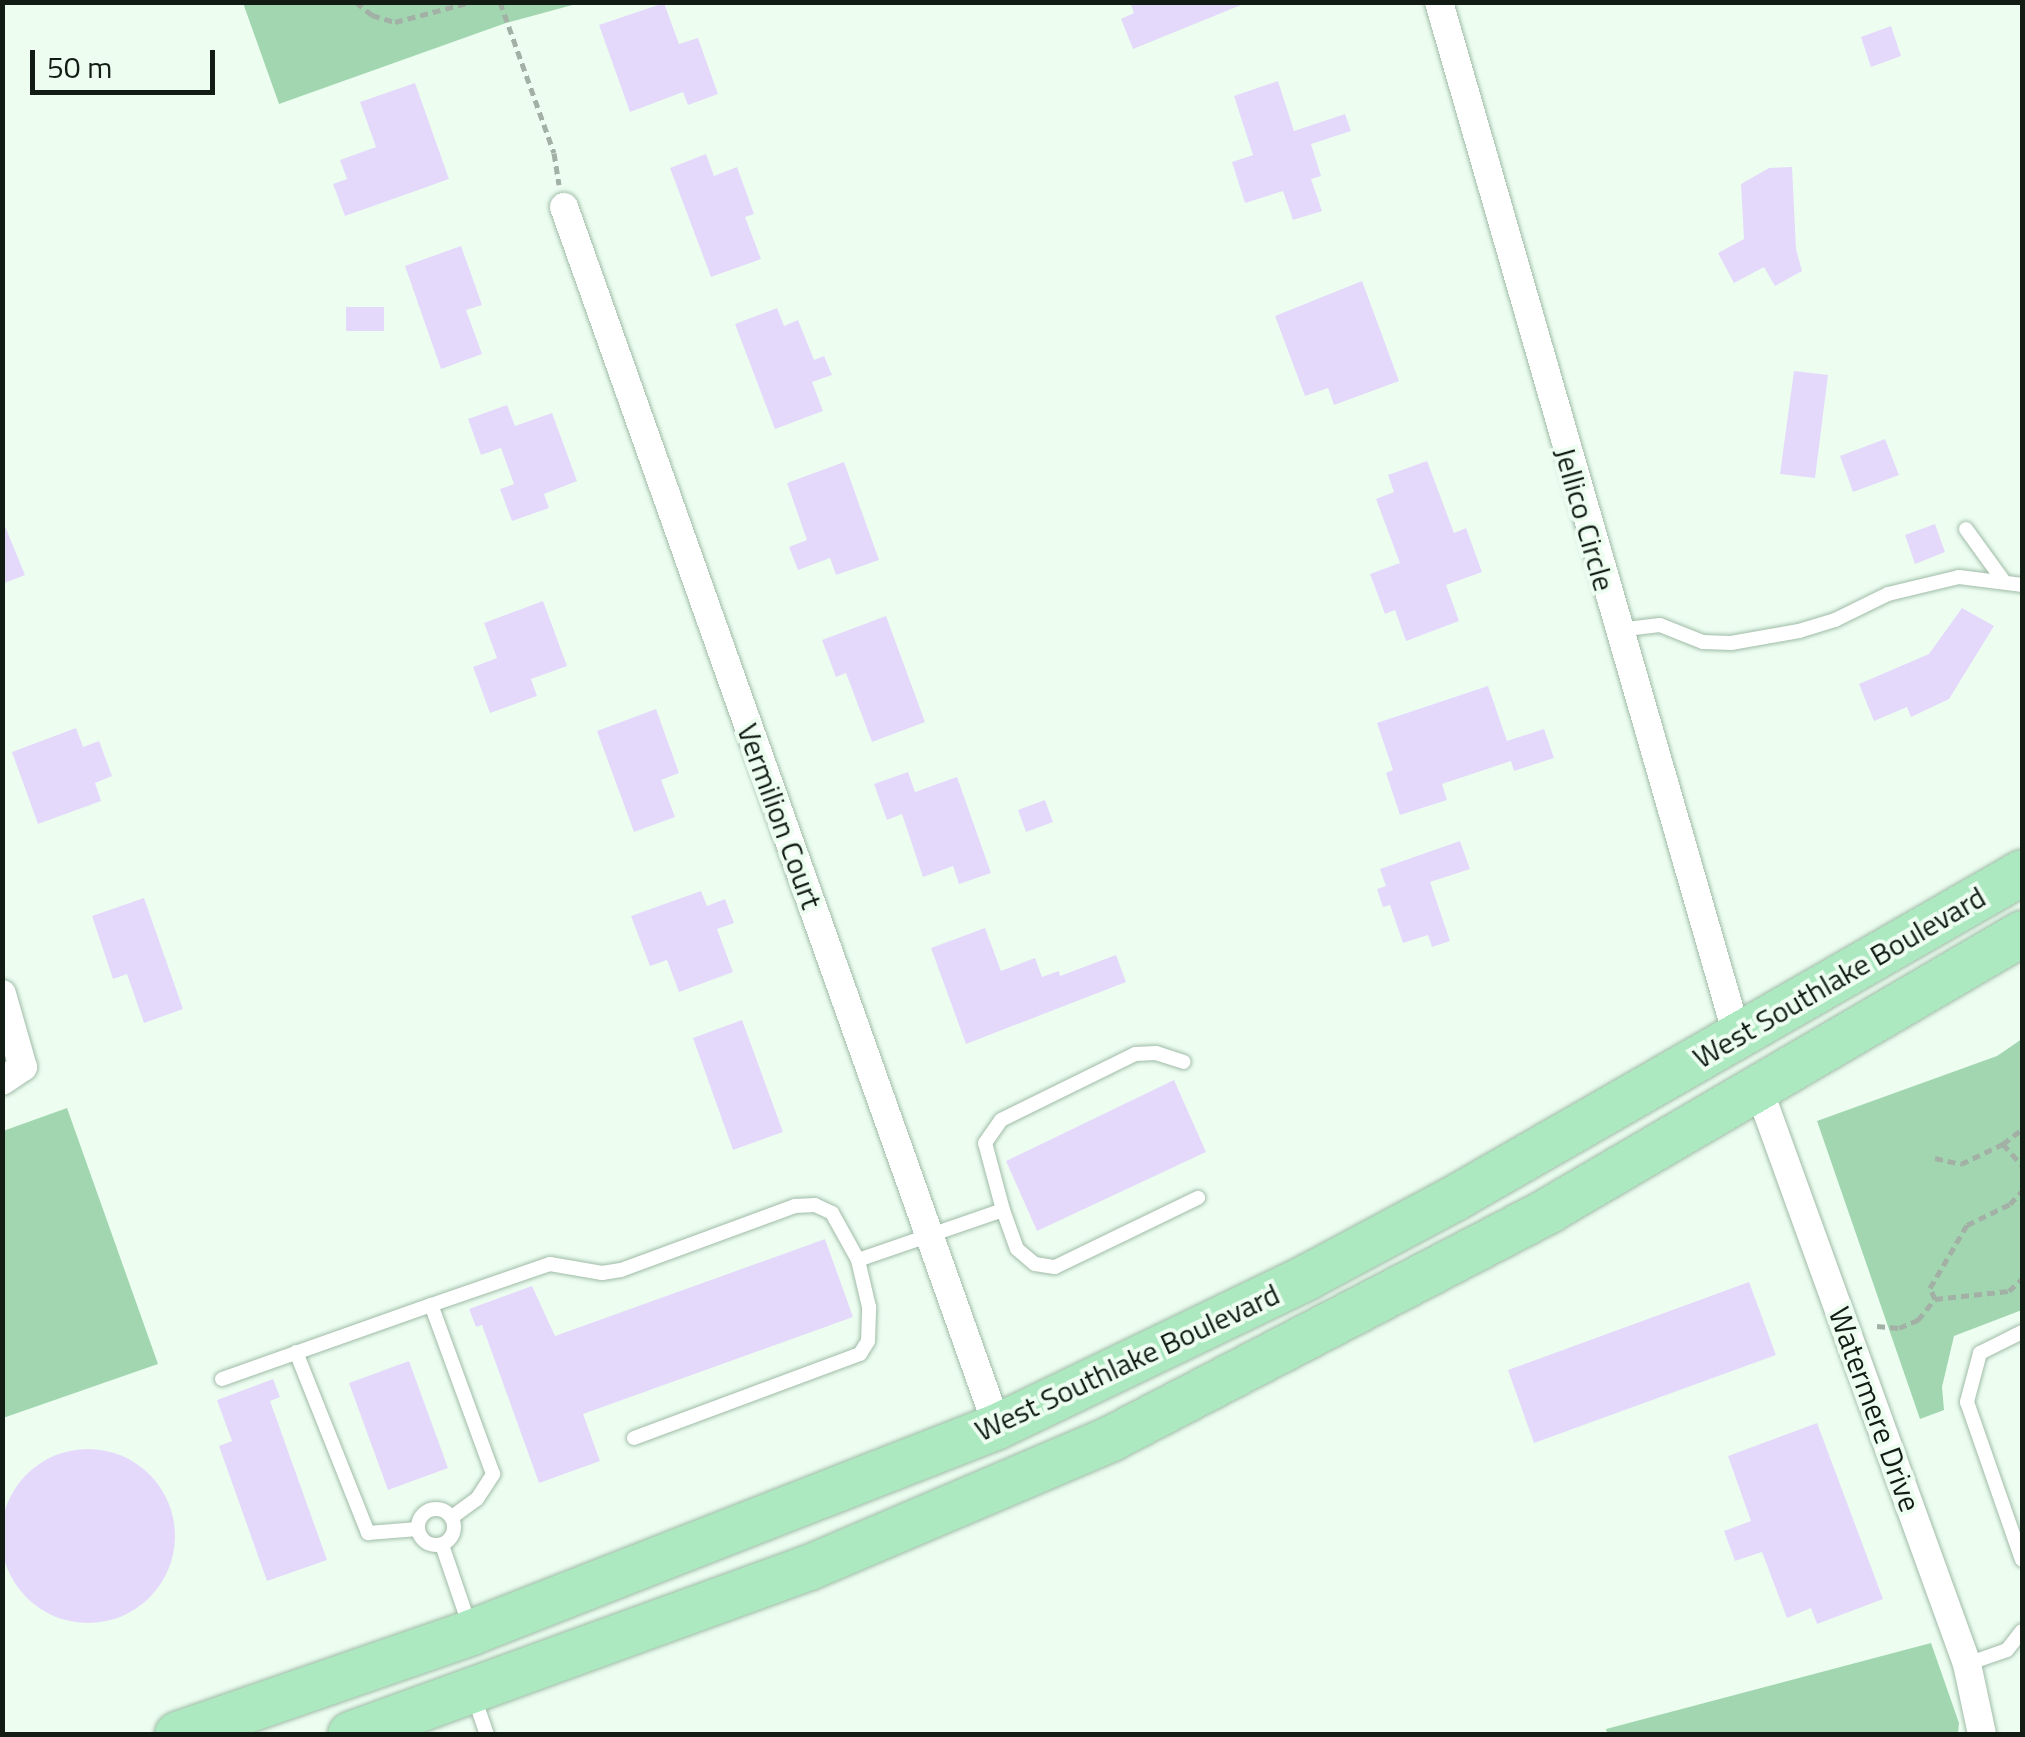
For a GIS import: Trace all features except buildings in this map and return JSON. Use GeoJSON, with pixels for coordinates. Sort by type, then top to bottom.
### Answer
{"type":"FeatureCollection","features":[{"type":"Feature","properties":{"kind":"main road","name":"West Southlake Boulevard"},"geometry":{"type":"LineString","coordinates":[[177,1734],[471,1632],[997,1426],[1308,1276],[2022,872]]}},
{"type":"Feature","properties":{"kind":"main road","name":"West Southlake Boulevard"},"geometry":{"type":"LineString","coordinates":[[350,1734],[810,1567],[1111,1438],[1481,1247],[2022,933]]}},
{"type":"Feature","properties":{"kind":"main road"},"geometry":{"type":"LineString","coordinates":[[1737,1034],[1758,1088]]}},
{"type":"Feature","properties":{"kind":"main road"},"geometry":{"type":"LineString","coordinates":[[471,1632],[472,1692]]}},
{"type":"Feature","properties":{"kind":"street","name":"Jellico Circle"},"geometry":{"type":"LineString","coordinates":[[1439,2],[1617,630],[1737,1034]]}},
{"type":"Feature","properties":{"kind":"street","name":"Vermilion Court"},"geometry":{"type":"LineString","coordinates":[[564,207],[997,1426]]}},
{"type":"Feature","properties":{"kind":"street"},"geometry":{"type":"LineString","coordinates":[[2,994],[13,1074]]}},
{"type":"Feature","properties":{"kind":"street","name":"Watermere Drive"},"geometry":{"type":"LineString","coordinates":[[1758,1088],[1967,1664],[1982,1734]]}},
{"type":"Feature","properties":{"kind":"lane"},"geometry":{"type":"LineString","coordinates":[[1966,529],[2002,579]]}},
{"type":"Feature","properties":{"kind":"lane"},"geometry":{"type":"LineString","coordinates":[[1617,630],[1660,626],[1703,642],[1731,643],[1835,620],[1916,586],[1960,577],[2002,579],[2022,585]]}},
{"type":"Feature","properties":{"kind":"lane"},"geometry":{"type":"LineString","coordinates":[[1184,1062],[1156,1053],[1135,1054],[1001,1120],[985,1143],[1017,1249],[1035,1264],[1056,1267],[1198,1198]]}},
{"type":"Feature","properties":{"kind":"lane"},"geometry":{"type":"LineString","coordinates":[[222,1379],[550,1264],[602,1273],[620,1270],[795,1206],[815,1205],[832,1213],[858,1260],[869,1307],[868,1341],[860,1354],[634,1438]]}},
{"type":"Feature","properties":{"kind":"lane"},"geometry":{"type":"LineString","coordinates":[[858,1260],[1003,1210]]}},
{"type":"Feature","properties":{"kind":"lane"},"geometry":{"type":"LineString","coordinates":[[431,1305],[493,1474],[476,1500],[452,1517]]}},
{"type":"Feature","properties":{"kind":"lane"},"geometry":{"type":"LineString","coordinates":[[2022,1332],[1980,1353],[1967,1402],[2022,1560]]}},
{"type":"Feature","properties":{"kind":"lane"},"geometry":{"type":"LineString","coordinates":[[296,1352],[368,1533],[418,1529]]}},
{"type":"Feature","properties":{"kind":"lane"},"geometry":{"type":"LineString","coordinates":[[444,1510],[452,1517],[452,1538],[442,1544],[431,1545],[418,1529],[426,1512],[444,1510]]}},
{"type":"Feature","properties":{"kind":"lane"},"geometry":{"type":"LineString","coordinates":[[442,1544],[471,1632]]}},
{"type":"Feature","properties":{"kind":"lane"},"geometry":{"type":"LineString","coordinates":[[1967,1664],[2007,1650],[2022,1630]]}},
{"type":"Feature","properties":{"kind":"lane"},"geometry":{"type":"LineString","coordinates":[[472,1692],[487,1734]]}},
{"type":"Feature","properties":{"kind":"path"},"geometry":{"type":"LineString","coordinates":[[356,2],[372,15],[395,22],[471,2]]}},
{"type":"Feature","properties":{"kind":"path"},"geometry":{"type":"LineString","coordinates":[[500,2],[554,153],[564,207]]}},
{"type":"Feature","properties":{"kind":"path"},"geometry":{"type":"LineString","coordinates":[[1935,1158],[1962,1164],[2022,1129]]}},
{"type":"Feature","properties":{"kind":"path"},"geometry":{"type":"LineString","coordinates":[[2002,1144],[2022,1165]]}},
{"type":"Feature","properties":{"kind":"path"},"geometry":{"type":"LineString","coordinates":[[1935,1298],[1930,1288],[1968,1225],[2010,1204],[2022,1191]]}},
{"type":"Feature","properties":{"kind":"path"},"geometry":{"type":"LineString","coordinates":[[1877,1326],[1899,1328],[1918,1320],[1935,1298],[2008,1292],[2022,1278]]}},
{"type":"Feature","properties":{"kind":"green space"},"geometry":{"type":"Polygon","coordinates":[[[243,2],[580,3],[506,23],[279,104],[243,2]]]}},
{"type":"Feature","properties":{"kind":"green space"},"geometry":{"type":"Polygon","coordinates":[[[2022,1039],[2022,1310],[1954,1336],[1942,1387],[1944,1410],[1920,1419],[1817,1121],[1997,1056],[2022,1039]]]}},
{"type":"Feature","properties":{"kind":"green space"},"geometry":{"type":"Polygon","coordinates":[[[67,1108],[158,1364],[3,1418],[3,1131],[67,1108]]]}},
{"type":"Feature","properties":{"kind":"green space"},"geometry":{"type":"Polygon","coordinates":[[[1931,1643],[1959,1723],[1958,1734],[1607,1734],[1606,1729],[1931,1643]]]}}]}
